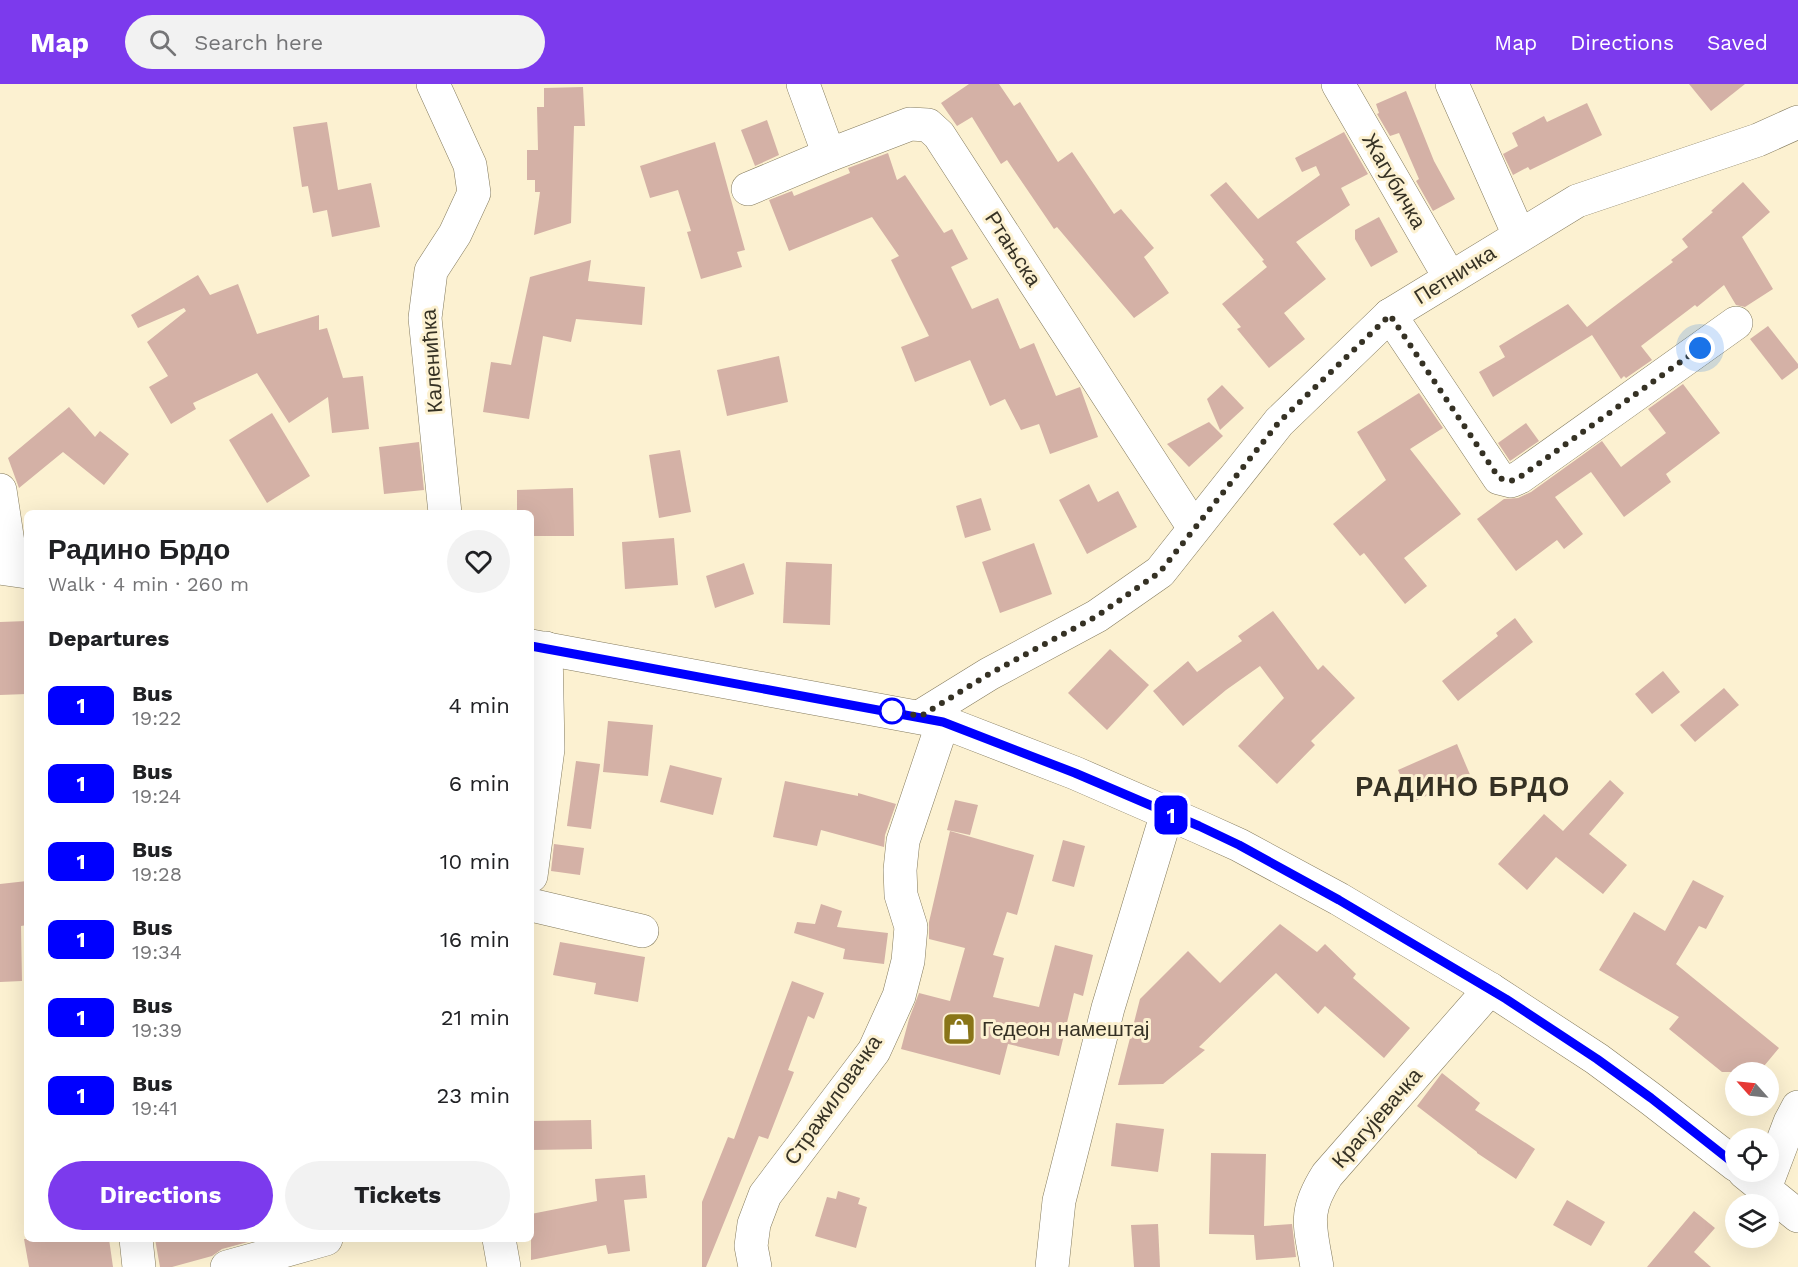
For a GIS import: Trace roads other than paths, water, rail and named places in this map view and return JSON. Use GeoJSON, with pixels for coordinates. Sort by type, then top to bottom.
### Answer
{"type":"FeatureCollection","features":[{"type":"Feature","properties":{"kind":"street","name":"Каленићка"},"geometry":{"type":"LineString","coordinates":[[433,84],[471,165],[474,193],[455,234],[431,271],[424,318],[445,510]]}},
{"type":"Feature","properties":{"kind":"street"},"geometry":{"type":"LineString","coordinates":[[803,84],[829,155]]}},
{"type":"Feature","properties":{"kind":"street","name":"Жагубичка"},"geometry":{"type":"LineString","coordinates":[[1338,84],[1450,278]]}},
{"type":"Feature","properties":{"kind":"street"},"geometry":{"type":"LineString","coordinates":[[1452,84],[1520,235]]}},
{"type":"Feature","properties":{"kind":"street","name":"Петничка"},"geometry":{"type":"LineString","coordinates":[[932,719],[989,674],[1097,616],[1160,572],[1279,422],[1390,315],[1577,201],[1758,140],[1798,122]]}},
{"type":"Feature","properties":{"kind":"street","name":"Ртањска"},"geometry":{"type":"LineString","coordinates":[[748,189],[910,124],[928,125],[939,135],[1194,528]]}},
{"type":"Feature","properties":{"kind":"street"},"geometry":{"type":"LineString","coordinates":[[1390,315],[1499,478],[1511,481],[1520,477],[1736,323]]}},
{"type":"Feature","properties":{"kind":"street"},"geometry":{"type":"LineString","coordinates":[[0,490],[13,570]]}},
{"type":"Feature","properties":{"kind":"street"},"geometry":{"type":"LineString","coordinates":[[534,853],[548,748],[538,647],[932,719],[1075,773],[1239,845],[1284,869],[1490,989],[1597,1059],[1725,1156]]}},
{"type":"Feature","properties":{"kind":"street","name":"Стражиловачка"},"geometry":{"type":"LineString","coordinates":[[755,1267],[751,1246],[754,1224],[765,1196],[874,1051],[899,996],[908,961],[911,927],[901,895],[900,870],[903,841],[932,719]]}},
{"type":"Feature","properties":{"kind":"street"},"geometry":{"type":"LineString","coordinates":[[1052,1267],[1059,1201],[1108,1008],[1167,813]]}},
{"type":"Feature","properties":{"kind":"street"},"geometry":{"type":"LineString","coordinates":[[534,906],[642,931]]}},
{"type":"Feature","properties":{"kind":"street","name":"Крагујевачка"},"geometry":{"type":"LineString","coordinates":[[1317,1267],[1309,1220],[1310,1209],[1319,1187],[1490,989]]}},
{"type":"Feature","properties":{"kind":"street"},"geometry":{"type":"LineString","coordinates":[[1779,1140],[1798,1107]]}},
{"type":"Feature","properties":{"kind":"street"},"geometry":{"type":"LineString","coordinates":[[1757,1182],[1798,1216]]}},
{"type":"Feature","properties":{"kind":"street"},"geometry":{"type":"LineString","coordinates":[[136,1242],[139,1267]]}},
{"type":"Feature","properties":{"kind":"street"},"geometry":{"type":"LineString","coordinates":[[227,1267],[315,1242]]}},
{"type":"Feature","properties":{"kind":"street"},"geometry":{"type":"LineString","coordinates":[[500,1242],[504,1267]]}},
{"type":"Feature","properties":{"kind":"place","name":"Гедеон намештај"},"geometry":{"type":"Point","coordinates":[959,1029]}},
{"type":"Feature","properties":{"kind":"district","name":"РАДИНО БРДО"},"geometry":{"type":"Point","coordinates":[1463,787]}}]}
